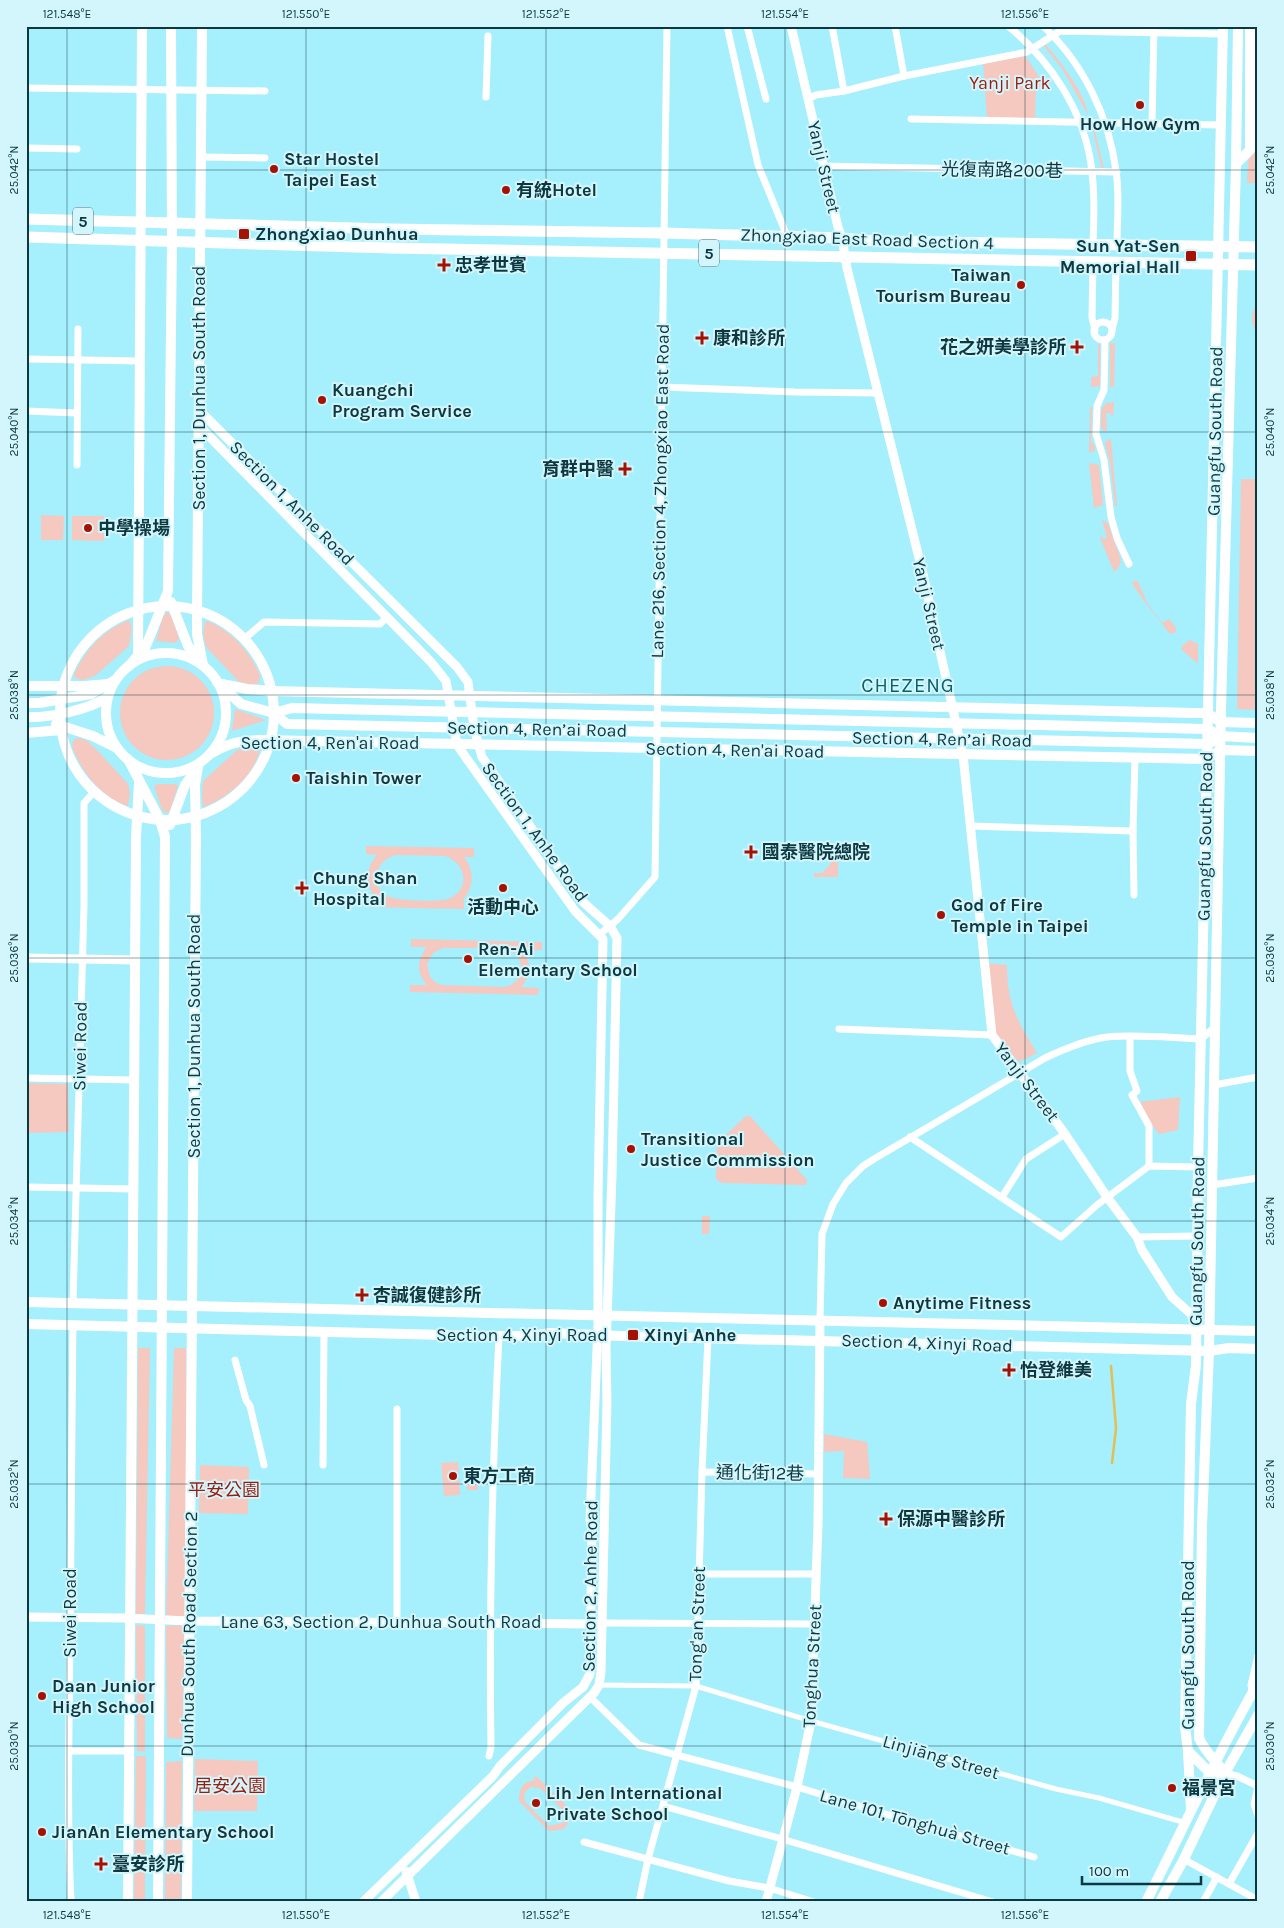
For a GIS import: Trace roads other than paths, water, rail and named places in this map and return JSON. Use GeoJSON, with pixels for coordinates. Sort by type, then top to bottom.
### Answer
{"type":"FeatureCollection","features":[{"type":"Feature","properties":{"kind":"main road"},"geometry":{"type":"LineString","coordinates":[[138,654],[142,26]]}},
{"type":"Feature","properties":{"kind":"main road","name":"Section 1, Dunhua South Road"},"geometry":{"type":"LineString","coordinates":[[129,666],[146,646],[168,606],[172,241],[171,26]]}},
{"type":"Feature","properties":{"kind":"main road","name":"Section 1, Dunhua South Road"},"geometry":{"type":"LineString","coordinates":[[202,26],[197,634],[203,666]]}},
{"type":"Feature","properties":{"kind":"main road","name":"Guangfu South Road"},"geometry":{"type":"LineString","coordinates":[[1225,1773],[1216,1760],[1204,1749],[1199,1738],[1199,1724],[1202,1525],[1209,1351],[1238,26]]}},
{"type":"Feature","properties":{"kind":"main road"},"geometry":{"type":"LineString","coordinates":[[1236,164],[1250,150],[1250,26]]}},
{"type":"Feature","properties":{"kind":"main road","name":"Guangfu South Road"},"geometry":{"type":"LineString","coordinates":[[1210,1772],[1188,1751],[1185,1727],[1191,1404],[1196,1366],[1196,1236],[1223,30]]}},
{"type":"Feature","properties":{"kind":"main road","name":"Zhongxiao East Road Section 4"},"geometry":{"type":"LineString","coordinates":[[26,219],[390,229],[787,236],[874,241],[1258,247]]}},
{"type":"Feature","properties":{"kind":"main road","name":"Zhongxiao East Road Section 4"},"geometry":{"type":"LineString","coordinates":[[26,237],[1258,265]]}},
{"type":"Feature","properties":{"kind":"main road"},"geometry":{"type":"LineString","coordinates":[[118,677],[108,697],[107,723],[117,748],[128,759],[148,770],[171,773],[201,763],[212,753],[226,722],[225,701],[219,683],[188,646],[168,606]]}},
{"type":"Feature","properties":{"kind":"main road"},"geometry":{"type":"LineString","coordinates":[[168,606],[198,611],[221,621],[244,639],[262,663],[272,691],[274,713],[270,740],[257,771],[243,788],[221,806],[195,816],[160,820],[137,816],[113,806],[94,792],[73,766],[64,746],[59,713],[63,686],[78,653],[89,639],[112,621],[138,610],[168,606]]}},
{"type":"Feature","properties":{"kind":"main road"},"geometry":{"type":"LineString","coordinates":[[26,703],[39,703],[91,694],[118,677],[129,666],[142,658],[158,654],[174,654],[203,666]]}},
{"type":"Feature","properties":{"kind":"main road"},"geometry":{"type":"LineString","coordinates":[[219,683],[247,689],[272,691],[953,706],[1208,714],[1222,722],[1258,723]]}},
{"type":"Feature","properties":{"kind":"main road","name":"Section 4, Ren’ai Road"},"geometry":{"type":"LineString","coordinates":[[219,683],[241,704],[274,713],[287,724],[1207,744],[1222,736]]}},
{"type":"Feature","properties":{"kind":"main road"},"geometry":{"type":"LineString","coordinates":[[26,686],[108,684]]}},
{"type":"Feature","properties":{"kind":"main road"},"geometry":{"type":"LineString","coordinates":[[26,717],[39,717],[90,706],[108,697]]}},
{"type":"Feature","properties":{"kind":"main road","name":"Section 4, Ren’ai Road"},"geometry":{"type":"LineString","coordinates":[[274,713],[288,708],[956,722],[1207,729],[1222,736],[1258,738]]}},
{"type":"Feature","properties":{"kind":"main road"},"geometry":{"type":"LineString","coordinates":[[39,717],[60,727],[93,736],[117,748]]}},
{"type":"Feature","properties":{"kind":"main road"},"geometry":{"type":"LineString","coordinates":[[26,733],[60,727]]}},
{"type":"Feature","properties":{"kind":"main road","name":"Section 4, Ren'ai Road"},"geometry":{"type":"LineString","coordinates":[[212,753],[227,744],[240,741],[270,740],[1206,759]]}},
{"type":"Feature","properties":{"kind":"main road"},"geometry":{"type":"LineString","coordinates":[[1206,759],[1222,750],[1258,751]]}},
{"type":"Feature","properties":{"kind":"main road","name":"Section 1, Dunhua South Road"},"geometry":{"type":"LineString","coordinates":[[128,759],[160,820],[165,837],[161,1327]]}},
{"type":"Feature","properties":{"kind":"main road","name":"Section 1, Dunhua South Road"},"geometry":{"type":"LineString","coordinates":[[192,1306],[195,785],[201,763]]}},
{"type":"Feature","properties":{"kind":"main road","name":"Section 1, Dunhua South Road"},"geometry":{"type":"LineString","coordinates":[[165,837],[185,785],[201,763]]}},
{"type":"Feature","properties":{"kind":"main road","name":"Section 1, Dunhua South Road"},"geometry":{"type":"LineString","coordinates":[[133,1326],[135,960],[139,782]]}},
{"type":"Feature","properties":{"kind":"main road","name":"Section 4, Xinyi Road"},"geometry":{"type":"LineString","coordinates":[[26,1302],[192,1306],[603,1325],[820,1320],[1258,1331]]}},
{"type":"Feature","properties":{"kind":"main road","name":"Dunhua South Road Section 2"},"geometry":{"type":"LineString","coordinates":[[187,1902],[192,1306]]}},
{"type":"Feature","properties":{"kind":"main road","name":"Section 4, Xinyi Road"},"geometry":{"type":"LineString","coordinates":[[26,1324],[499,1336],[529,1336],[603,1325],[708,1338],[1209,1351],[1229,1348],[1258,1349]]}},
{"type":"Feature","properties":{"kind":"main road"},"geometry":{"type":"LineString","coordinates":[[128,1902],[133,1326]]}},
{"type":"Feature","properties":{"kind":"main road","name":"Dunhua South Road Section 2"},"geometry":{"type":"LineString","coordinates":[[158,1902],[161,1327]]}},
{"type":"Feature","properties":{"kind":"main road"},"geometry":{"type":"LineString","coordinates":[[1146,1902],[1216,1760],[1255,1688]]}},
{"type":"Feature","properties":{"kind":"main road"},"geometry":{"type":"LineString","coordinates":[[1160,1902],[1183,1861],[1225,1773],[1258,1715]]}},
{"type":"Feature","properties":{"kind":"main road"},"geometry":{"type":"LineString","coordinates":[[1188,1751],[1191,1812]]}},
{"type":"Feature","properties":{"kind":"main road"},"geometry":{"type":"LineString","coordinates":[[1210,1772],[1225,1773]]}},
{"type":"Feature","properties":{"kind":"street","name":"Lane 216, Section 4, Zhongxiao East Road"},"geometry":{"type":"LineString","coordinates":[[600,934],[610,926],[655,878],[667,26]]}},
{"type":"Feature","properties":{"kind":"street"},"geometry":{"type":"LineString","coordinates":[[727,26],[758,165],[787,236]]}},
{"type":"Feature","properties":{"kind":"street"},"geometry":{"type":"LineString","coordinates":[[747,26],[766,99]]}},
{"type":"Feature","properties":{"kind":"street","name":"Yanji Street"},"geometry":{"type":"LineString","coordinates":[[791,26],[923,574],[963,755],[992,1035],[1065,1134],[1107,1197],[1137,1237],[1147,1258],[1172,1297],[1191,1314],[1196,1329]]}},
{"type":"Feature","properties":{"kind":"street"},"geometry":{"type":"LineString","coordinates":[[832,26],[844,91]]}},
{"type":"Feature","properties":{"kind":"street"},"geometry":{"type":"LineString","coordinates":[[895,26],[904,76]]}},
{"type":"Feature","properties":{"kind":"street"},"geometry":{"type":"LineString","coordinates":[[1008,26],[1048,66],[1069,99],[1079,122],[1089,154],[1092,172],[1094,195],[1093,244]]}},
{"type":"Feature","properties":{"kind":"street"},"geometry":{"type":"LineString","coordinates":[[1043,26],[1072,58],[1089,85],[1105,122],[1117,172],[1117,245]]}},
{"type":"Feature","properties":{"kind":"street"},"geometry":{"type":"LineString","coordinates":[[1152,124],[1154,29]]}},
{"type":"Feature","properties":{"kind":"street"},"geometry":{"type":"LineString","coordinates":[[808,99],[816,95],[844,91],[904,76],[1027,52],[1060,30],[1223,30]]}},
{"type":"Feature","properties":{"kind":"street"},"geometry":{"type":"LineString","coordinates":[[486,97],[488,36]]}},
{"type":"Feature","properties":{"kind":"street"},"geometry":{"type":"LineString","coordinates":[[26,88],[265,91]]}},
{"type":"Feature","properties":{"kind":"street"},"geometry":{"type":"LineString","coordinates":[[911,119],[1221,125]]}},
{"type":"Feature","properties":{"kind":"street"},"geometry":{"type":"LineString","coordinates":[[26,148],[77,149]]}},
{"type":"Feature","properties":{"kind":"street"},"geometry":{"type":"LineString","coordinates":[[202,157],[265,158]]}},
{"type":"Feature","properties":{"kind":"street","name":"光復南路200巷"},"geometry":{"type":"LineString","coordinates":[[824,166],[1117,172]]}},
{"type":"Feature","properties":{"kind":"street"},"geometry":{"type":"LineString","coordinates":[[1093,261],[1092,318],[1098,338],[1105,340],[1111,336],[1115,318],[1116,262]]}},
{"type":"Feature","properties":{"kind":"street"},"geometry":{"type":"LineString","coordinates":[[1095,330],[1098,325],[1103,323],[1109,325],[1112,330]]}},
{"type":"Feature","properties":{"kind":"street"},"geometry":{"type":"LineString","coordinates":[[77,465],[78,329]]}},
{"type":"Feature","properties":{"kind":"street"},"geometry":{"type":"LineString","coordinates":[[1105,340],[1104,390],[1097,406],[1096,434],[1104,460],[1111,517],[1117,538],[1128,564]]}},
{"type":"Feature","properties":{"kind":"street"},"geometry":{"type":"LineString","coordinates":[[26,359],[140,361]]}},
{"type":"Feature","properties":{"kind":"street"},"geometry":{"type":"LineString","coordinates":[[661,387],[878,393]]}},
{"type":"Feature","properties":{"kind":"street","name":"Section 1, Anhe Road"},"geometry":{"type":"LineString","coordinates":[[199,410],[457,667],[468,682],[474,728],[482,758],[582,902],[610,926]]}},
{"type":"Feature","properties":{"kind":"street"},"geometry":{"type":"LineString","coordinates":[[26,412],[77,413]]}},
{"type":"Feature","properties":{"kind":"street","name":"Section 1, Anhe Road"},"geometry":{"type":"LineString","coordinates":[[199,426],[431,662],[446,681],[457,745],[575,912],[600,934]]}},
{"type":"Feature","properties":{"kind":"street"},"geometry":{"type":"LineString","coordinates":[[244,639],[264,622],[380,624],[386,618]]}},
{"type":"Feature","properties":{"kind":"street"},"geometry":{"type":"LineString","coordinates":[[1134,895],[1135,758]]}},
{"type":"Feature","properties":{"kind":"street","name":"Siwei Road"},"geometry":{"type":"LineString","coordinates":[[74,1303],[84,905],[84,803],[94,792]]}},
{"type":"Feature","properties":{"kind":"street"},"geometry":{"type":"LineString","coordinates":[[970,826],[1133,831]]}},
{"type":"Feature","properties":{"kind":"street"},"geometry":{"type":"LineString","coordinates":[[603,1325],[617,942],[617,938],[610,926]]}},
{"type":"Feature","properties":{"kind":"street"},"geometry":{"type":"LineString","coordinates":[[600,934],[603,942],[598,1196],[603,1325]]}},
{"type":"Feature","properties":{"kind":"street"},"geometry":{"type":"LineString","coordinates":[[26,958],[135,960]]}},
{"type":"Feature","properties":{"kind":"street"},"geometry":{"type":"LineString","coordinates":[[820,1320],[821,1242],[826,1221],[833,1204],[846,1183],[863,1166],[1021,1074],[1044,1058],[1083,1042],[1107,1037],[1201,1039],[1216,1026]]}},
{"type":"Feature","properties":{"kind":"street"},"geometry":{"type":"LineString","coordinates":[[839,1030],[992,1035]]}},
{"type":"Feature","properties":{"kind":"street"},"geometry":{"type":"LineString","coordinates":[[1130,1037],[1130,1071],[1137,1091],[1132,1095],[1149,1126],[1149,1166]]}},
{"type":"Feature","properties":{"kind":"street"},"geometry":{"type":"LineString","coordinates":[[1214,1085],[1258,1077]]}},
{"type":"Feature","properties":{"kind":"street"},"geometry":{"type":"LineString","coordinates":[[26,1078],[135,1080]]}},
{"type":"Feature","properties":{"kind":"street"},"geometry":{"type":"LineString","coordinates":[[1002,1197],[1026,1159],[1065,1134]]}},
{"type":"Feature","properties":{"kind":"street"},"geometry":{"type":"LineString","coordinates":[[910,1137],[1061,1237],[1107,1197],[1149,1166],[1198,1167]]}},
{"type":"Feature","properties":{"kind":"street"},"geometry":{"type":"LineString","coordinates":[[1212,1185],[1258,1178]]}},
{"type":"Feature","properties":{"kind":"street"},"geometry":{"type":"LineString","coordinates":[[26,1187],[134,1189]]}},
{"type":"Feature","properties":{"kind":"street"},"geometry":{"type":"LineString","coordinates":[[1137,1237],[1196,1236]]}},
{"type":"Feature","properties":{"kind":"street","name":"Tonghua Street"},"geometry":{"type":"LineString","coordinates":[[766,1902],[797,1787],[811,1721],[816,1574],[820,1320]]}},
{"type":"Feature","properties":{"kind":"street","name":"Siwei Road"},"geometry":{"type":"LineString","coordinates":[[71,1902],[68,1832],[69,1515],[73,1325]]}},
{"type":"Feature","properties":{"kind":"street","name":"Section 2, Anhe Road"},"geometry":{"type":"LineString","coordinates":[[381,1902],[590,1697],[599,1685],[602,1624],[603,1325]]}},
{"type":"Feature","properties":{"kind":"street","name":"Section 2, Anhe Road"},"geometry":{"type":"LineString","coordinates":[[363,1902],[493,1776],[500,1766],[550,1716],[576,1691],[583,1687],[590,1674],[592,1531],[590,1520],[603,1325]]}},
{"type":"Feature","properties":{"kind":"street"},"geometry":{"type":"LineString","coordinates":[[324,1331],[324,1465]]}},
{"type":"Feature","properties":{"kind":"street"},"geometry":{"type":"LineString","coordinates":[[489,1756],[491,1747],[490,1679],[493,1517],[499,1336]]}},
{"type":"Feature","properties":{"kind":"street","name":"Tong'an Street"},"geometry":{"type":"LineString","coordinates":[[639,1902],[648,1859],[696,1686],[708,1338]]}},
{"type":"Feature","properties":{"kind":"street"},"geometry":{"type":"LineString","coordinates":[[235,1360],[246,1400],[250,1406],[264,1466]]}},
{"type":"Feature","properties":{"kind":"street"},"geometry":{"type":"LineString","coordinates":[[397,1409],[397,1622]]}},
{"type":"Feature","properties":{"kind":"street","name":"通化街12巷"},"geometry":{"type":"LineString","coordinates":[[702,1472],[818,1474]]}},
{"type":"Feature","properties":{"kind":"street"},"geometry":{"type":"LineString","coordinates":[[700,1574],[816,1574]]}},
{"type":"Feature","properties":{"kind":"street","name":"Lane 63, Section 2, Dunhua South Road"},"geometry":{"type":"LineString","coordinates":[[26,1617],[189,1621],[602,1624]]}},
{"type":"Feature","properties":{"kind":"street"},"geometry":{"type":"LineString","coordinates":[[602,1624],[814,1624]]}},
{"type":"Feature","properties":{"kind":"street"},"geometry":{"type":"LineString","coordinates":[[1255,1688],[1251,1685],[1258,1655]]}},
{"type":"Feature","properties":{"kind":"street","name":"Linjiāng Street"},"geometry":{"type":"LineString","coordinates":[[599,1685],[696,1686],[811,1721],[1186,1823]]}},
{"type":"Feature","properties":{"kind":"street","name":"Lane 101, Tōnghuà Street"},"geometry":{"type":"LineString","coordinates":[[590,1697],[639,1745],[797,1787],[1034,1857]]}},
{"type":"Feature","properties":{"kind":"street"},"geometry":{"type":"LineString","coordinates":[[69,1751],[130,1751]]}},
{"type":"Feature","properties":{"kind":"street"},"geometry":{"type":"LineString","coordinates":[[1225,1773],[1238,1776],[1257,1786],[1253,1804],[1258,1819]]}},
{"type":"Feature","properties":{"kind":"street"},"geometry":{"type":"LineString","coordinates":[[664,1806],[993,1902]]}},
{"type":"Feature","properties":{"kind":"street"},"geometry":{"type":"LineString","coordinates":[[1228,1884],[1258,1833]]}},
{"type":"Feature","properties":{"kind":"street"},"geometry":{"type":"LineString","coordinates":[[584,1842],[729,1881],[769,1888],[814,1902]]}},
{"type":"Feature","properties":{"kind":"street"},"geometry":{"type":"LineString","coordinates":[[1183,1861],[1187,1861],[1258,1900]]}},
{"type":"Feature","properties":{"kind":"street"},"geometry":{"type":"LineString","coordinates":[[403,1864],[416,1902]]}},
{"type":"Feature","properties":{"kind":"street"},"geometry":{"type":"LineString","coordinates":[[1203,1902],[1216,1878]]}},
{"type":"Feature","properties":{"kind":"waterway"},"geometry":{"type":"LineString","coordinates":[[1111,1366],[1116,1428],[1112,1463]]}},
{"type":"Feature","properties":{"kind":"place","name":"How How Gym"},"geometry":{"type":"Point","coordinates":[1140,105]}},
{"type":"Feature","properties":{"kind":"place","name":"Star Hostel Taipei East"},"geometry":{"type":"Point","coordinates":[274,169]}},
{"type":"Feature","properties":{"kind":"place","name":"有統Hotel"},"geometry":{"type":"Point","coordinates":[506,190]}},
{"type":"Feature","properties":{"kind":"place","name":"Zhongxiao Dunhua"},"geometry":{"type":"Point","coordinates":[244,234]}},
{"type":"Feature","properties":{"kind":"place","name":"Sun Yat-Sen Memorial Hall"},"geometry":{"type":"Point","coordinates":[1191,256]}},
{"type":"Feature","properties":{"kind":"place","name":"忠孝世賓"},"geometry":{"type":"Point","coordinates":[444,265]}},
{"type":"Feature","properties":{"kind":"place","name":"Taiwan Tourism Bureau"},"geometry":{"type":"Point","coordinates":[1021,285]}},
{"type":"Feature","properties":{"kind":"place","name":"康和診所"},"geometry":{"type":"Point","coordinates":[702,338]}},
{"type":"Feature","properties":{"kind":"place","name":"花之妍美學診所"},"geometry":{"type":"Point","coordinates":[1077,347]}},
{"type":"Feature","properties":{"kind":"place","name":"Kuangchi Program Service"},"geometry":{"type":"Point","coordinates":[322,400]}},
{"type":"Feature","properties":{"kind":"place","name":"育群中醫"},"geometry":{"type":"Point","coordinates":[625,469]}},
{"type":"Feature","properties":{"kind":"place","name":"中學操場"},"geometry":{"type":"Point","coordinates":[88,528]}},
{"type":"Feature","properties":{"kind":"place","name":"Taishin Tower"},"geometry":{"type":"Point","coordinates":[296,778]}},
{"type":"Feature","properties":{"kind":"place","name":"國泰醫院總院"},"geometry":{"type":"Point","coordinates":[751,852]}},
{"type":"Feature","properties":{"kind":"place","name":"Chung Shan Hospital"},"geometry":{"type":"Point","coordinates":[302,888]}},
{"type":"Feature","properties":{"kind":"place","name":"活動中心"},"geometry":{"type":"Point","coordinates":[503,888]}},
{"type":"Feature","properties":{"kind":"place","name":"God of Fire Temple in Taipei"},"geometry":{"type":"Point","coordinates":[941,915]}},
{"type":"Feature","properties":{"kind":"place","name":"Ren-Ai Elementary School"},"geometry":{"type":"Point","coordinates":[468,959]}},
{"type":"Feature","properties":{"kind":"place","name":"Transitional Justice Commission"},"geometry":{"type":"Point","coordinates":[631,1149]}},
{"type":"Feature","properties":{"kind":"place","name":"杏誠復健診所"},"geometry":{"type":"Point","coordinates":[362,1295]}},
{"type":"Feature","properties":{"kind":"place","name":"Anytime Fitness"},"geometry":{"type":"Point","coordinates":[883,1303]}},
{"type":"Feature","properties":{"kind":"place","name":"Xinyi Anhe"},"geometry":{"type":"Point","coordinates":[633,1335]}},
{"type":"Feature","properties":{"kind":"place","name":"怡登維美"},"geometry":{"type":"Point","coordinates":[1009,1370]}},
{"type":"Feature","properties":{"kind":"place","name":"東方工商"},"geometry":{"type":"Point","coordinates":[453,1476]}},
{"type":"Feature","properties":{"kind":"place","name":"保源中醫診所"},"geometry":{"type":"Point","coordinates":[886,1519]}},
{"type":"Feature","properties":{"kind":"place","name":"Daan Junior High School"},"geometry":{"type":"Point","coordinates":[42,1696]}},
{"type":"Feature","properties":{"kind":"place","name":"福景宮"},"geometry":{"type":"Point","coordinates":[1172,1788]}},
{"type":"Feature","properties":{"kind":"place","name":"Lih Jen International Private School"},"geometry":{"type":"Point","coordinates":[536,1803]}},
{"type":"Feature","properties":{"kind":"place","name":"JianAn Elementary School"},"geometry":{"type":"Point","coordinates":[42,1832]}},
{"type":"Feature","properties":{"kind":"place","name":"臺安診所"},"geometry":{"type":"Point","coordinates":[101,1864]}},
{"type":"Feature","properties":{"kind":"district","name":"CHEZENG"},"geometry":{"type":"Point","coordinates":[908,685]}},
{"type":"Feature","properties":{"kind":"park label","name":"Yanji Park"},"geometry":{"type":"Point","coordinates":[1010,83]}},
{"type":"Feature","properties":{"kind":"park label","name":"平安公園"},"geometry":{"type":"Point","coordinates":[224,1490]}},
{"type":"Feature","properties":{"kind":"park label","name":"居安公園"},"geometry":{"type":"Point","coordinates":[230,1786]}}]}
